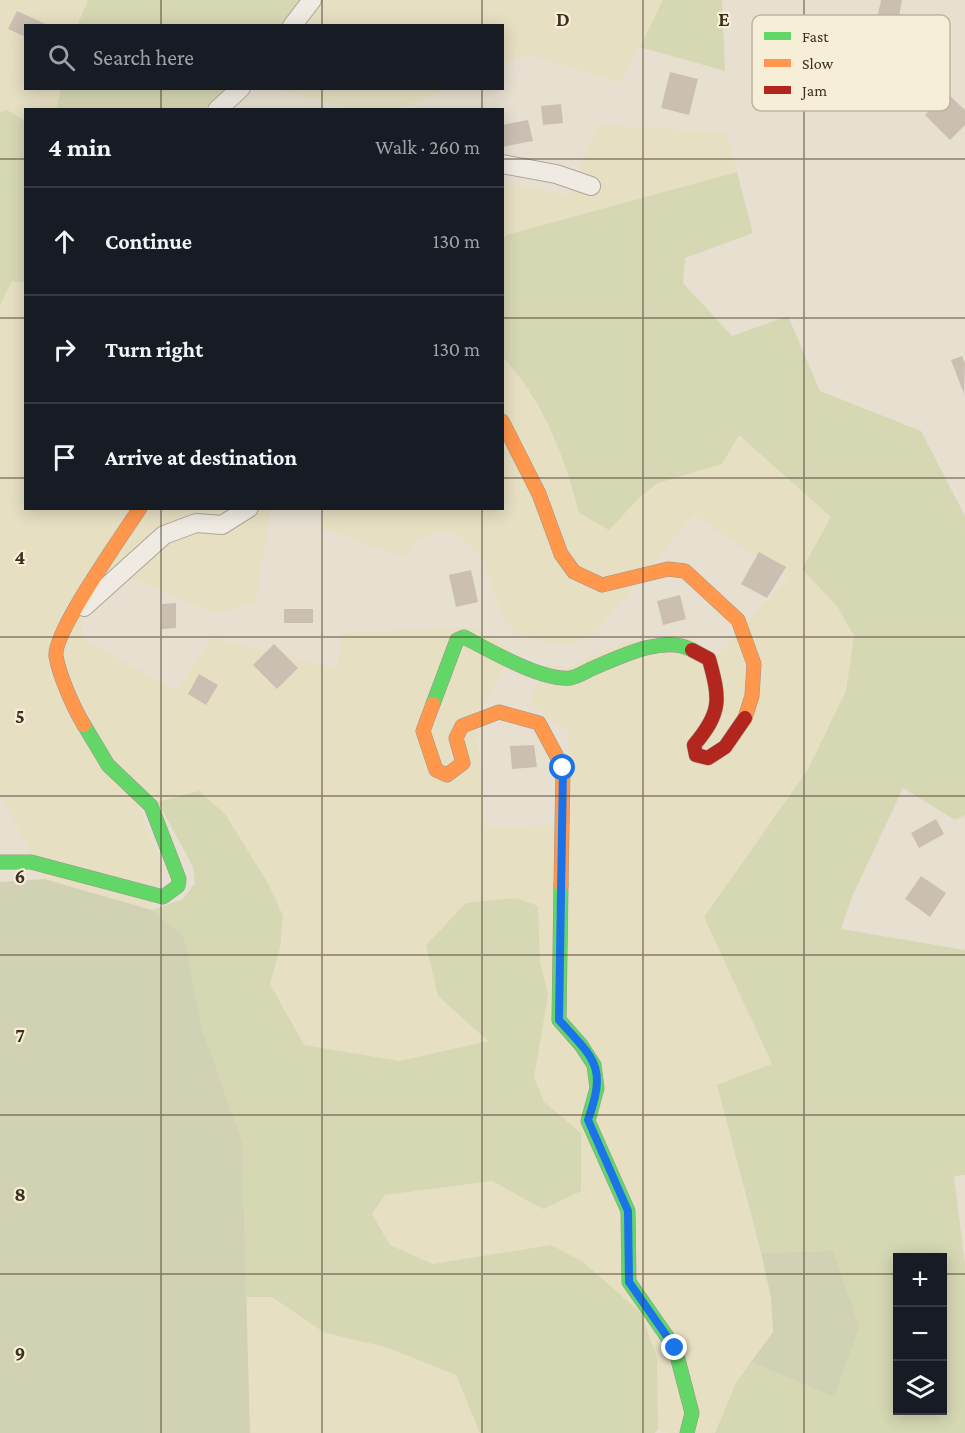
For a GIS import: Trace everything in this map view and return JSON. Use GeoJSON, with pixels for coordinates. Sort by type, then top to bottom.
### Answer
{"type":"FeatureCollection","features":[{"type":"Feature","properties":{"kind":"street"},"geometry":{"type":"LineString","coordinates":[[294,24],[312,0]]}},
{"type":"Feature","properties":{"kind":"street"},"geometry":{"type":"LineString","coordinates":[[219,108],[239,90]]}},
{"type":"Feature","properties":{"kind":"street"},"geometry":{"type":"LineString","coordinates":[[504,164],[556,174],[591,186]]}},
{"type":"Feature","properties":{"kind":"street"},"geometry":{"type":"LineString","coordinates":[[504,425],[539,494],[561,554],[574,572],[602,585],[668,568],[685,571],[738,620],[754,664],[752,696],[744,720],[725,747],[708,758],[696,755],[694,745],[710,727],[720,701],[710,660],[684,645],[659,646],[618,658],[570,678],[529,670],[464,638],[457,640],[423,731],[436,770],[447,775],[463,763],[456,738],[462,726],[499,712],[539,723],[563,768],[559,1020],[593,1057],[599,1090],[588,1120],[628,1211],[629,1282],[675,1348],[692,1413],[687,1433]]}},
{"type":"Feature","properties":{"kind":"street"},"geometry":{"type":"LineString","coordinates":[[0,862],[31,862],[163,897],[178,885],[179,879],[151,806],[108,765],[77,714],[56,655],[62,634],[76,614],[104,562],[139,510]]}},
{"type":"Feature","properties":{"kind":"street"},"geometry":{"type":"LineString","coordinates":[[76,614],[164,535],[196,523],[222,525],[246,510]]}},
{"type":"Feature","properties":{"kind":"shaded area"},"geometry":{"type":"Polygon","coordinates":[[[0,0],[88,0],[77,24],[24,24],[24,90],[61,90],[56,108],[24,108],[24,120],[7,110],[0,112],[0,0]]]}},
{"type":"Feature","properties":{"kind":"shaded area"},"geometry":{"type":"Polygon","coordinates":[[[322,0],[663,0],[620,83],[527,54],[504,64],[504,24],[303,24],[322,0]]]}},
{"type":"Feature","properties":{"kind":"shaded area"},"geometry":{"type":"Polygon","coordinates":[[[281,90],[445,90],[404,108],[345,108],[281,90]]]}},
{"type":"Feature","properties":{"kind":"shaded area"},"geometry":{"type":"Polygon","coordinates":[[[597,125],[726,132],[737,172],[506,235],[504,240],[504,182],[569,195],[597,125]]]}},
{"type":"Feature","properties":{"kind":"shaded area"},"geometry":{"type":"Polygon","coordinates":[[[12,281],[24,283],[24,510],[271,510],[255,603],[215,614],[110,569],[83,617],[81,638],[176,690],[212,638],[337,668],[342,633],[471,627],[512,650],[476,722],[485,826],[572,825],[568,731],[529,703],[546,664],[567,668],[621,643],[689,636],[717,656],[788,578],[694,515],[595,633],[568,647],[519,635],[503,619],[483,560],[459,535],[440,531],[416,540],[404,557],[321,528],[325,510],[504,510],[504,358],[525,382],[558,445],[579,513],[640,497],[658,483],[722,464],[739,434],[831,517],[802,569],[837,606],[854,636],[846,691],[807,771],[704,917],[772,1065],[717,1085],[771,1298],[773,1332],[736,1383],[715,1433],[667,1433],[658,1429],[657,1358],[551,1245],[433,1264],[390,1245],[372,1213],[385,1195],[492,1181],[543,1209],[581,1133],[544,1102],[534,1078],[548,995],[540,962],[538,905],[466,903],[426,945],[438,996],[488,1041],[400,1061],[304,1045],[270,984],[280,948],[283,916],[269,885],[250,857],[138,807],[164,868],[152,910],[44,879],[0,794],[0,305],[12,281]]]}},
{"type":"Feature","properties":{"kind":"shaded area"},"geometry":{"type":"Polygon","coordinates":[[[246,1297],[272,1297],[325,1333],[386,1347],[456,1375],[480,1433],[250,1433],[246,1297]]]}},
{"type":"Feature","properties":{"kind":"green space"},"geometry":{"type":"Polygon","coordinates":[[[88,0],[301,0],[282,24],[78,24],[88,0]]]}},
{"type":"Feature","properties":{"kind":"green space"},"geometry":{"type":"Polygon","coordinates":[[[663,0],[722,0],[725,71],[640,47],[663,0]]]}},
{"type":"Feature","properties":{"kind":"green space"},"geometry":{"type":"Polygon","coordinates":[[[61,90],[227,90],[205,108],[56,108],[61,90]]]}},
{"type":"Feature","properties":{"kind":"green space"},"geometry":{"type":"Polygon","coordinates":[[[7,110],[24,120],[24,283],[12,281],[0,305],[0,112],[7,110]]]}},
{"type":"Feature","properties":{"kind":"green space"},"geometry":{"type":"Polygon","coordinates":[[[737,172],[753,233],[685,258],[683,283],[732,336],[788,316],[820,391],[921,431],[965,516],[965,815],[955,820],[903,788],[852,897],[841,929],[965,950],[965,1175],[954,1176],[965,1264],[965,1433],[715,1433],[736,1383],[751,1362],[834,1397],[833,1251],[761,1253],[717,1085],[772,1064],[704,917],[807,771],[846,691],[854,636],[837,606],[802,569],[831,517],[739,435],[722,464],[658,483],[640,497],[609,530],[579,513],[567,470],[551,430],[530,392],[504,358],[504,238],[506,235],[737,172]]]}},
{"type":"Feature","properties":{"kind":"green space"},"geometry":{"type":"Polygon","coordinates":[[[199,791],[225,814],[269,885],[283,916],[280,948],[270,984],[304,1045],[400,1061],[488,1041],[438,996],[426,945],[466,903],[516,898],[538,906],[540,962],[548,995],[534,1078],[544,1102],[581,1133],[581,1191],[543,1209],[492,1181],[385,1195],[372,1214],[390,1245],[433,1264],[551,1245],[583,1262],[641,1313],[657,1358],[658,1429],[655,1433],[480,1433],[456,1375],[386,1347],[325,1333],[272,1297],[246,1297],[242,1141],[202,1028],[184,938],[152,910],[183,899],[195,883],[193,867],[158,802],[199,791]]]}},
{"type":"Feature","properties":{"kind":"green space"},"geometry":{"type":"Polygon","coordinates":[[[44,879],[152,910],[184,937],[202,1028],[242,1141],[250,1433],[0,1433],[0,882],[44,879]]]}},
{"type":"Feature","properties":{"kind":"green space"},"geometry":{"type":"Polygon","coordinates":[[[833,1251],[859,1327],[834,1397],[751,1362],[773,1332],[771,1298],[761,1253],[833,1251]]]}},
{"type":"Feature","properties":{"kind":"building"},"geometry":{"type":"Polygon","coordinates":[[[881,0],[902,0],[899,15],[878,15],[881,0]]]}},
{"type":"Feature","properties":{"kind":"building"},"geometry":{"type":"Polygon","coordinates":[[[17,11],[46,24],[24,24],[24,36],[8,29],[17,11]]]}},
{"type":"Feature","properties":{"kind":"building"},"geometry":{"type":"Polygon","coordinates":[[[670,72],[698,79],[689,115],[661,108],[670,72]]]}},
{"type":"Feature","properties":{"kind":"building"},"geometry":{"type":"Polygon","coordinates":[[[950,96],[965,110],[965,125],[950,140],[925,115],[929,111],[950,111],[950,96]]]}},
{"type":"Feature","properties":{"kind":"building"},"geometry":{"type":"Polygon","coordinates":[[[561,104],[563,123],[543,125],[541,106],[561,104]]]}},
{"type":"Feature","properties":{"kind":"building"},"geometry":{"type":"Polygon","coordinates":[[[528,120],[533,141],[504,147],[504,125],[528,120]]]}},
{"type":"Feature","properties":{"kind":"building"},"geometry":{"type":"Polygon","coordinates":[[[962,356],[965,363],[964,394],[951,360],[962,356]]]}},
{"type":"Feature","properties":{"kind":"building"},"geometry":{"type":"Polygon","coordinates":[[[759,552],[786,567],[767,598],[741,584],[759,552]]]}},
{"type":"Feature","properties":{"kind":"building"},"geometry":{"type":"Polygon","coordinates":[[[471,570],[478,602],[456,607],[449,575],[471,570]]]}},
{"type":"Feature","properties":{"kind":"building"},"geometry":{"type":"Polygon","coordinates":[[[680,595],[686,619],[663,625],[657,601],[680,595]]]}},
{"type":"Feature","properties":{"kind":"building"},"geometry":{"type":"Polygon","coordinates":[[[176,603],[176,628],[162,629],[162,604],[176,603]]]}},
{"type":"Feature","properties":{"kind":"building"},"geometry":{"type":"Polygon","coordinates":[[[284,609],[313,609],[313,623],[284,623],[284,609]]]}},
{"type":"Feature","properties":{"kind":"building"},"geometry":{"type":"Polygon","coordinates":[[[274,644],[298,668],[277,689],[253,665],[274,644]]]}},
{"type":"Feature","properties":{"kind":"building"},"geometry":{"type":"Polygon","coordinates":[[[199,674],[218,685],[206,705],[188,694],[199,674]]]}},
{"type":"Feature","properties":{"kind":"building"},"geometry":{"type":"Polygon","coordinates":[[[534,745],[537,767],[512,769],[510,746],[534,745]]]}},
{"type":"Feature","properties":{"kind":"building"},"geometry":{"type":"Polygon","coordinates":[[[936,819],[944,834],[919,848],[911,833],[936,819]]]}},
{"type":"Feature","properties":{"kind":"building"},"geometry":{"type":"Polygon","coordinates":[[[921,876],[946,893],[930,917],[905,899],[921,876]]]}},
{"type":"Feature","properties":{"kind":"traffic: fast"},"geometry":{"type":"LineString","coordinates":[[433,704],[457,640],[464,637],[516,664],[558,678],[575,677],[627,654],[654,646],[680,646],[692,650]]}},
{"type":"Feature","properties":{"kind":"traffic: fast"},"geometry":{"type":"LineString","coordinates":[[0,862],[31,862],[163,897],[178,886],[179,879],[151,806],[108,765],[84,725]]}},
{"type":"Feature","properties":{"kind":"traffic: fast"},"geometry":{"type":"LineString","coordinates":[[561,885],[559,1020],[581,1045],[594,1065],[597,1088],[588,1121],[628,1211],[629,1282],[675,1348],[692,1413],[687,1433]]}},
{"type":"Feature","properties":{"kind":"traffic: slow"},"geometry":{"type":"LineString","coordinates":[[504,425],[539,494],[561,554],[574,572],[602,585],[668,569],[685,571],[738,620],[754,664],[752,696],[745,718]]}},
{"type":"Feature","properties":{"kind":"traffic: slow"},"geometry":{"type":"LineString","coordinates":[[84,725],[60,673],[56,656],[58,644],[77,605],[139,510]]}},
{"type":"Feature","properties":{"kind":"traffic: slow"},"geometry":{"type":"LineString","coordinates":[[433,704],[423,731],[436,770],[447,775],[463,763],[456,738],[462,726],[499,712],[539,723],[563,768],[561,885]]}},
{"type":"Feature","properties":{"kind":"traffic: jam"},"geometry":{"type":"LineString","coordinates":[[692,650],[709,659],[716,695],[714,714],[694,745],[696,755],[708,758],[725,747],[745,718]]}},
{"type":"Feature","properties":{"kind":"route"},"geometry":{"type":"LineString","coordinates":[[563,768],[559,1020],[593,1057],[599,1090],[588,1120],[628,1211],[629,1282],[675,1348]]}}]}
